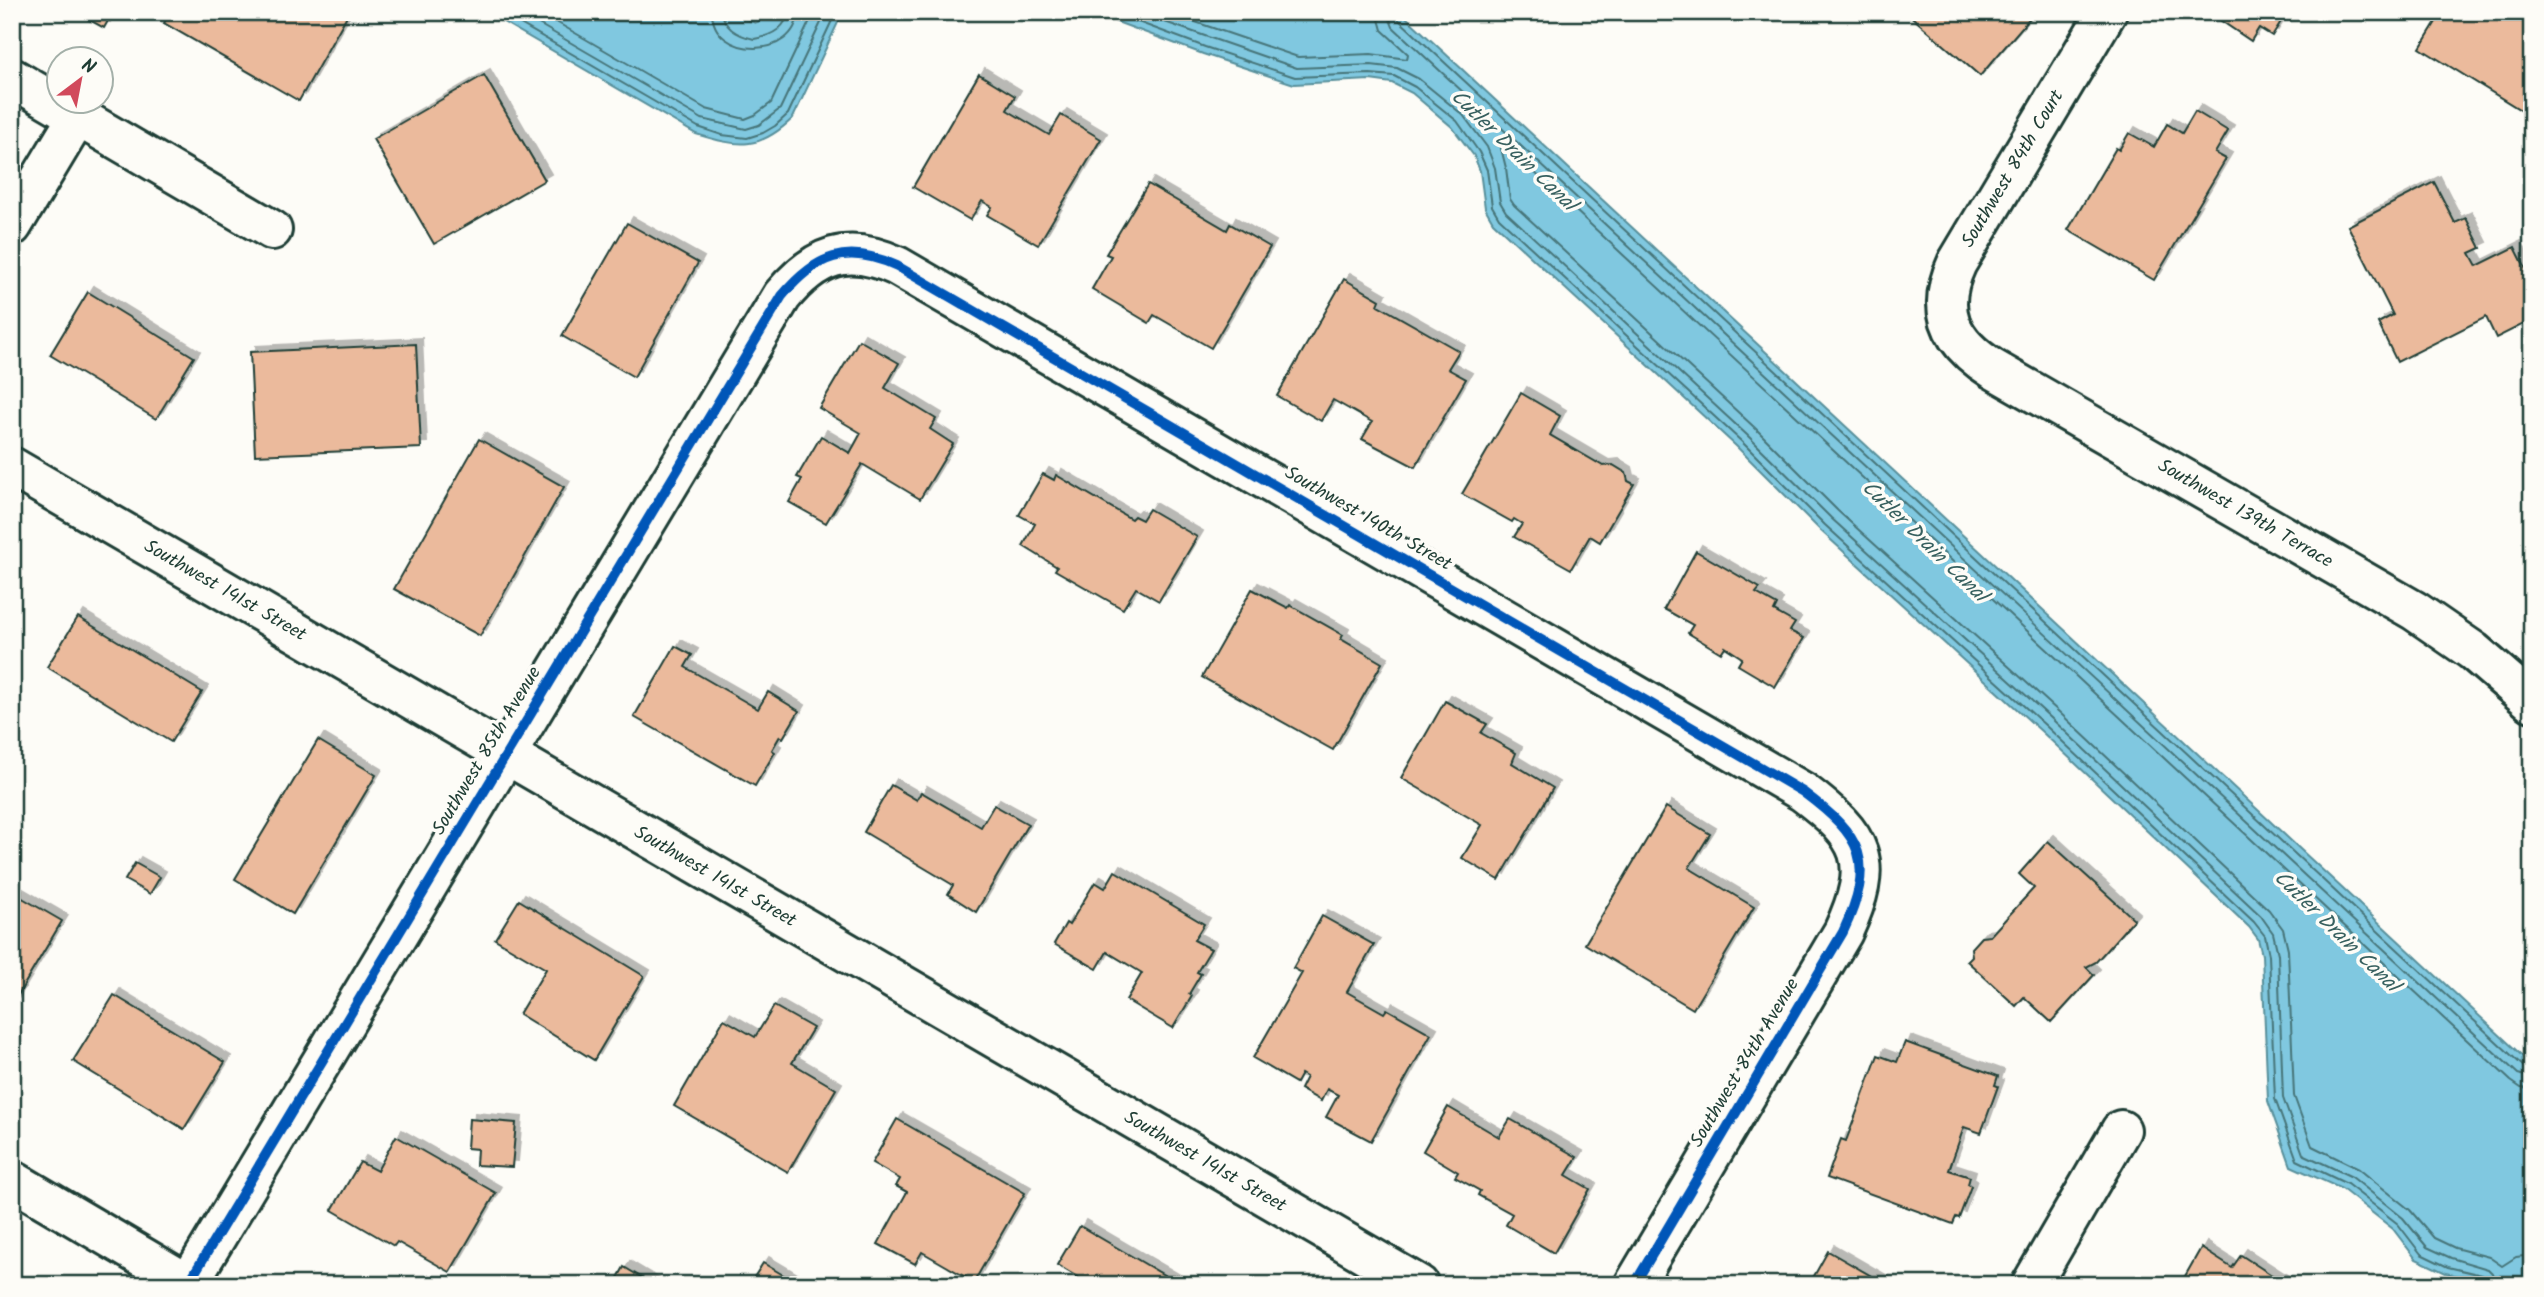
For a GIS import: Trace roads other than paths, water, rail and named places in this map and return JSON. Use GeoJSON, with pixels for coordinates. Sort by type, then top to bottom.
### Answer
{"type":"FeatureCollection","features":[{"type":"Feature","properties":{"kind":"street","name":"Southwest 84th Court"},"geometry":{"type":"LineString","coordinates":[[1954,332],[1947,316],[1946,299],[1956,263],[2107,12]]}},
{"type":"Feature","properties":{"kind":"street"},"geometry":{"type":"LineString","coordinates":[[12,78],[46,98]]}},
{"type":"Feature","properties":{"kind":"street"},"geometry":{"type":"LineString","coordinates":[[12,226],[78,116],[272,230]]}},
{"type":"Feature","properties":{"kind":"street","name":"Southwest 85th Avenue"},"geometry":{"type":"LineString","coordinates":[[189,1284],[782,296],[808,269],[837,254]]}},
{"type":"Feature","properties":{"kind":"street","name":"Southwest 140th Street"},"geometry":{"type":"LineString","coordinates":[[837,254],[868,255],[897,266],[1779,778],[1821,806],[1851,836],[1859,852]]}},
{"type":"Feature","properties":{"kind":"street","name":"Southwest 139th Terrace"},"geometry":{"type":"LineString","coordinates":[[1954,332],[1979,360],[1993,369],[2416,611],[2473,651],[2532,702]]}},
{"type":"Feature","properties":{"kind":"street","name":"Southwest 141st Street"},"geometry":{"type":"LineString","coordinates":[[12,467],[1419,1285]]}},
{"type":"Feature","properties":{"kind":"street","name":"Southwest 84th Avenue"},"geometry":{"type":"LineString","coordinates":[[1634,1285],[1843,932],[1859,892],[1862,871],[1859,852]]}},
{"type":"Feature","properties":{"kind":"street"},"geometry":{"type":"LineString","coordinates":[[2031,1285],[2121,1130]]}},
{"type":"Feature","properties":{"kind":"street"},"geometry":{"type":"LineString","coordinates":[[12,1180],[189,1284]]}},
{"type":"Feature","properties":{"kind":"water"},"geometry":{"type":"Polygon","coordinates":[[[486,12],[732,12],[755,23],[776,12],[843,12],[793,118],[781,129],[759,141],[737,143],[696,134],[486,12]]]}},
{"type":"Feature","properties":{"kind":"water","name":"Cutler Drain Canal"},"geometry":{"type":"Polygon","coordinates":[[[1090,12],[1399,12],[1407,18],[2532,1065],[2532,1280],[2492,1285],[2446,1273],[2416,1259],[2393,1229],[2342,1189],[2291,1166],[2268,1101],[2262,955],[2258,939],[2249,927],[2041,731],[1820,530],[1736,446],[1493,222],[1485,208],[1480,171],[1474,156],[1452,127],[1412,93],[1392,83],[1370,80],[1294,84],[1090,12]]]}}]}
